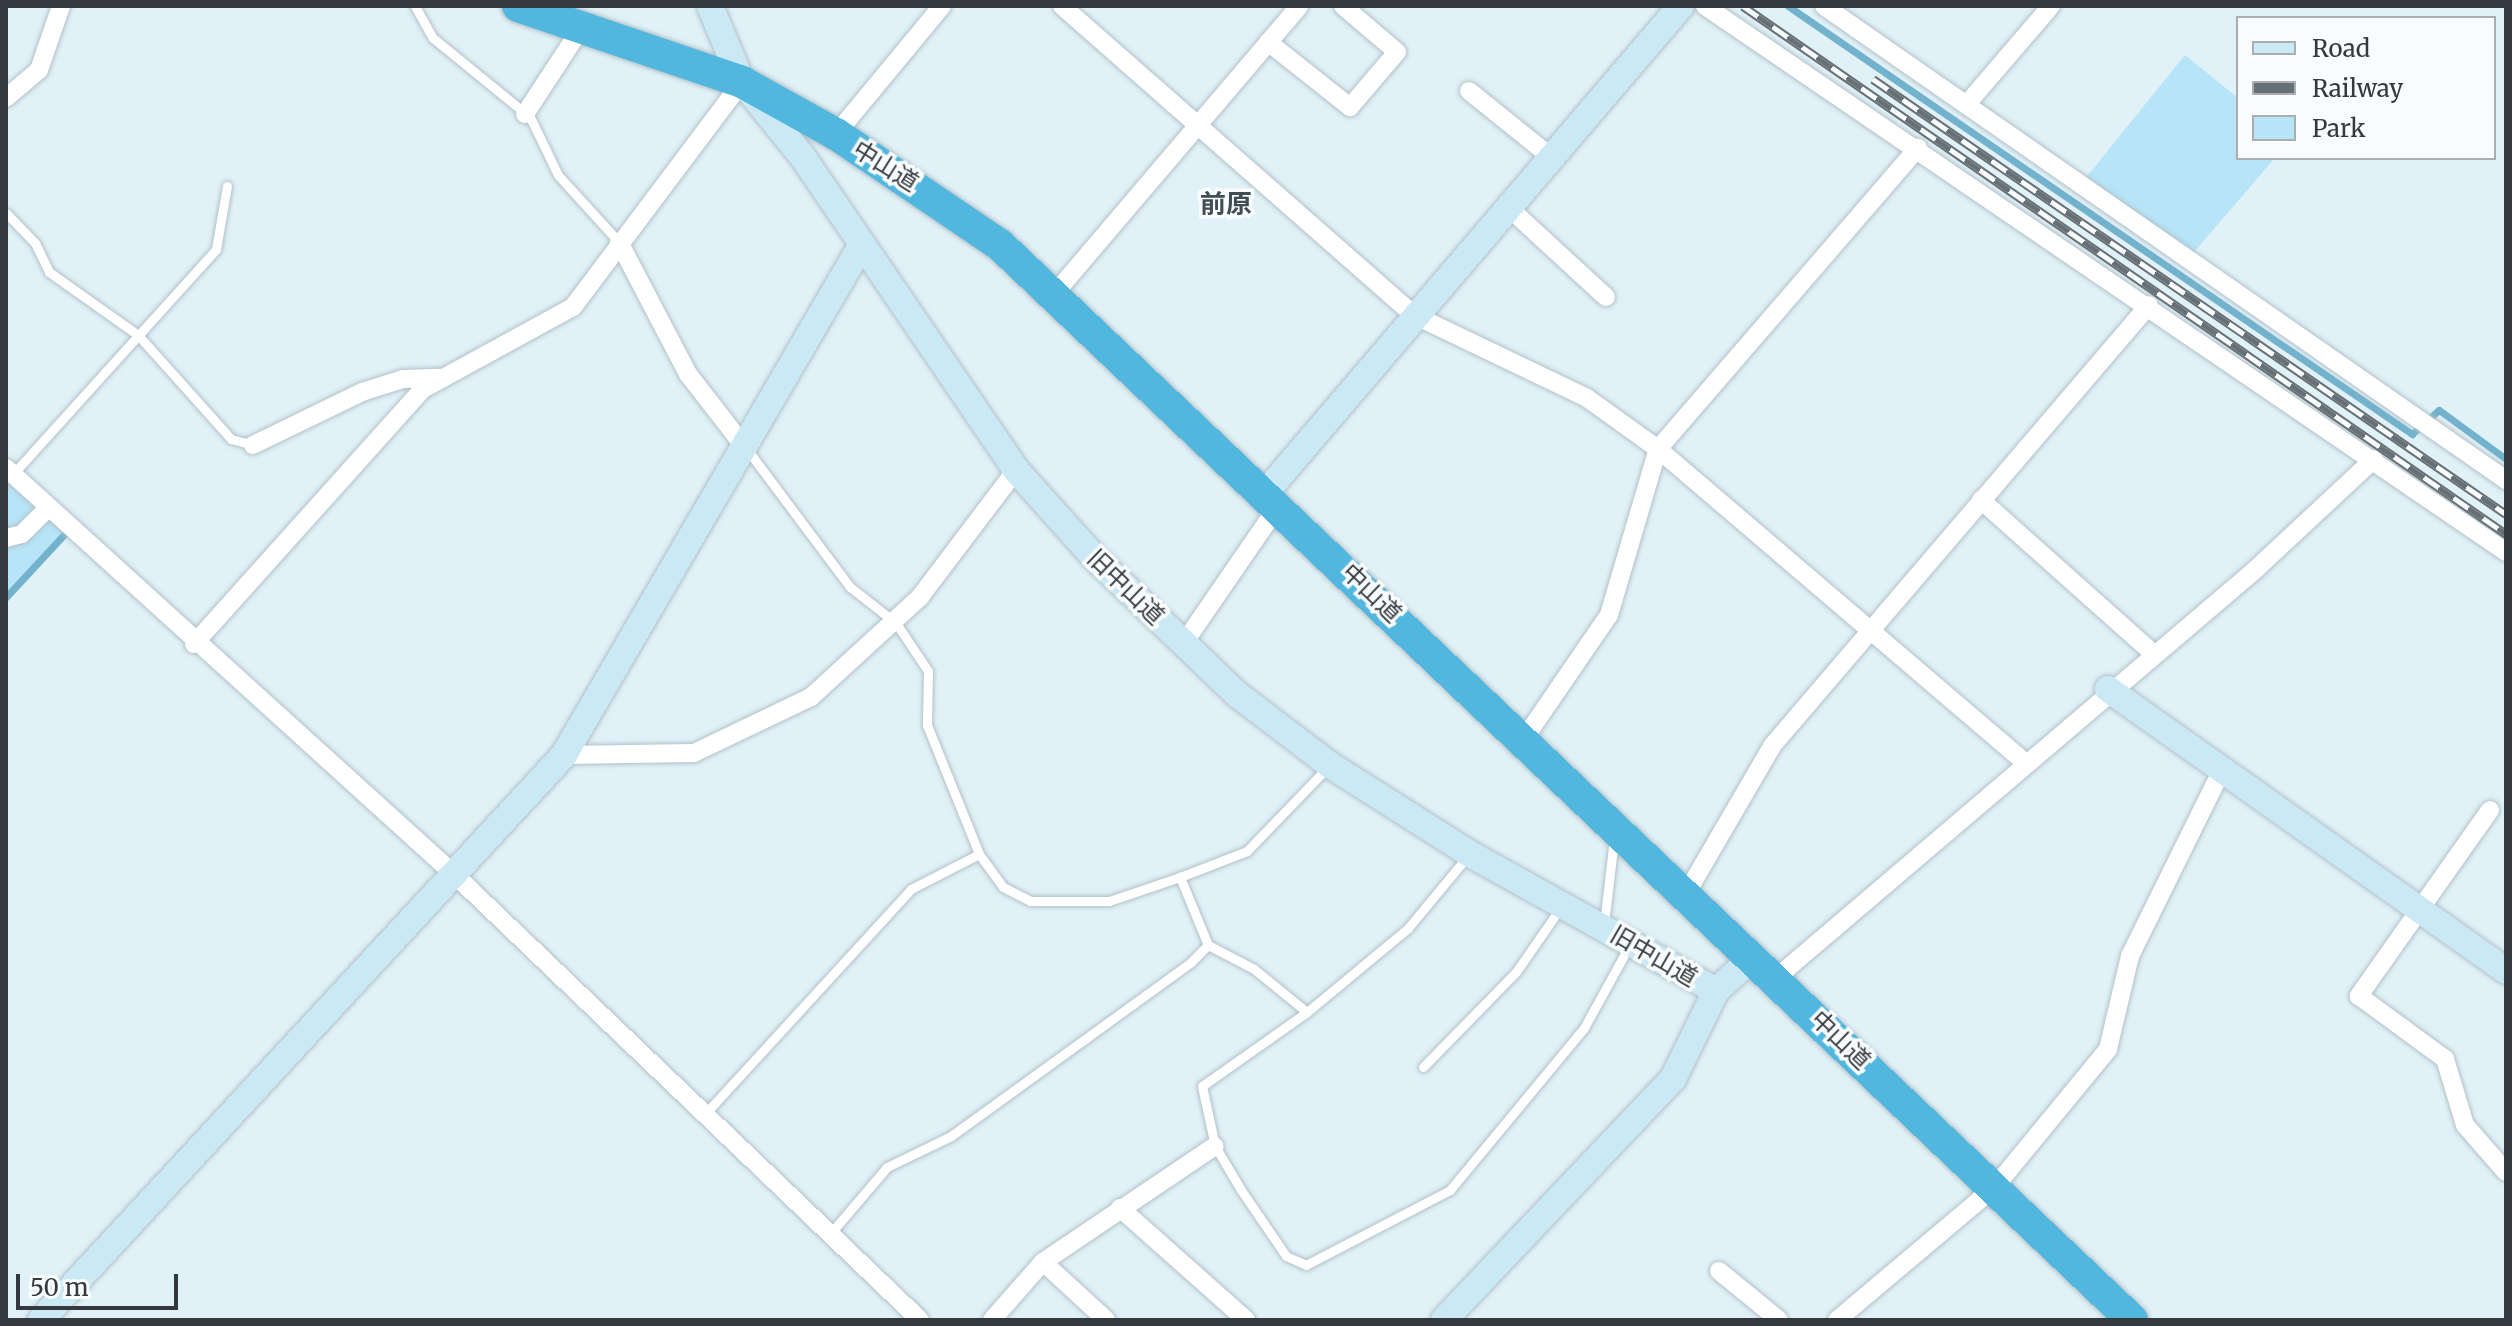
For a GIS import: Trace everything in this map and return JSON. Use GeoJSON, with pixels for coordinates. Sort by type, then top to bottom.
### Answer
{"type":"FeatureCollection","features":[{"type":"Feature","properties":{"kind":"highway","name":"中山道"},"geometry":{"type":"LineString","coordinates":[[518,6],[584,24],[742,82],[836,134],[934,196],[1056,292],[2132,1320]]}},
{"type":"Feature","properties":{"kind":"street"},"geometry":{"type":"LineString","coordinates":[[6,98],[39,70],[61,6]]}},
{"type":"Feature","properties":{"kind":"street","name":"旧中山道"},"geometry":{"type":"LineString","coordinates":[[710,6],[742,82],[861,246],[1016,470],[1184,643],[1330,765],[1470,854],[1716,991]]}},
{"type":"Feature","properties":{"kind":"street"},"geometry":{"type":"LineString","coordinates":[[836,134],[942,6]]}},
{"type":"Feature","properties":{"kind":"street"},"geometry":{"type":"LineString","coordinates":[[1062,6],[1414,315],[1587,398],[1658,449],[1867,633],[2024,762]]}},
{"type":"Feature","properties":{"kind":"street"},"geometry":{"type":"LineString","coordinates":[[1056,292],[1299,6]]}},
{"type":"Feature","properties":{"kind":"street"},"geometry":{"type":"LineString","coordinates":[[1268,42],[1350,107],[1397,52],[1343,6]]}},
{"type":"Feature","properties":{"kind":"street"},"geometry":{"type":"LineString","coordinates":[[1184,643],[1273,499],[1414,315],[1681,6]]}},
{"type":"Feature","properties":{"kind":"street"},"geometry":{"type":"LineString","coordinates":[[1705,6],[2149,305],[2506,552]]}},
{"type":"Feature","properties":{"kind":"street"},"geometry":{"type":"LineString","coordinates":[[1824,6],[2506,480]]}},
{"type":"Feature","properties":{"kind":"street"},"geometry":{"type":"LineString","coordinates":[[1966,105],[2051,6]]}},
{"type":"Feature","properties":{"kind":"street"},"geometry":{"type":"LineString","coordinates":[[525,114],[584,24]]}},
{"type":"Feature","properties":{"kind":"street"},"geometry":{"type":"LineString","coordinates":[[194,644],[423,389],[573,307],[742,82]]}},
{"type":"Feature","properties":{"kind":"street"},"geometry":{"type":"LineString","coordinates":[[1469,91],[1551,157]]}},
{"type":"Feature","properties":{"kind":"street"},"geometry":{"type":"LineString","coordinates":[[1524,739],[1609,615],[1658,449],[1918,148]]}},
{"type":"Feature","properties":{"kind":"street"},"geometry":{"type":"LineString","coordinates":[[1508,207],[1606,297]]}},
{"type":"Feature","properties":{"kind":"street"},"geometry":{"type":"LineString","coordinates":[[619,242],[688,374],[743,445]]}},
{"type":"Feature","properties":{"kind":"street"},"geometry":{"type":"LineString","coordinates":[[41,1320],[456,876],[564,755],[861,246]]}},
{"type":"Feature","properties":{"kind":"street"},"geometry":{"type":"LineString","coordinates":[[1686,894],[1772,746],[2149,305]]}},
{"type":"Feature","properties":{"kind":"street"},"geometry":{"type":"LineString","coordinates":[[253,445],[362,392],[403,379],[443,378]]}},
{"type":"Feature","properties":{"kind":"street"},"geometry":{"type":"LineString","coordinates":[[1455,1316],[1673,1079],[1716,991],[1764,968],[2024,762],[2374,459]]}},
{"type":"Feature","properties":{"kind":"street"},"geometry":{"type":"LineString","coordinates":[[564,755],[694,753],[811,697],[896,623],[1016,470]]}},
{"type":"Feature","properties":{"kind":"street"},"geometry":{"type":"LineString","coordinates":[[10,471],[194,644],[456,876],[920,1320]]}},
{"type":"Feature","properties":{"kind":"street"},"geometry":{"type":"LineString","coordinates":[[1981,500],[2153,653]]}},
{"type":"Feature","properties":{"kind":"street"},"geometry":{"type":"LineString","coordinates":[[6,538],[22,534],[49,507]]}},
{"type":"Feature","properties":{"kind":"street"},"geometry":{"type":"LineString","coordinates":[[2108,689],[2506,971]]}},
{"type":"Feature","properties":{"kind":"street"},"geometry":{"type":"LineString","coordinates":[[1837,1320],[1994,1188],[2108,1049],[2130,956],[2222,770]]}},
{"type":"Feature","properties":{"kind":"street"},"geometry":{"type":"LineString","coordinates":[[2490,810],[2359,996],[2445,1059],[2465,1125],[2506,1172]]}},
{"type":"Feature","properties":{"kind":"street"},"geometry":{"type":"LineString","coordinates":[[992,1320],[1043,1262],[1215,1146]]}},
{"type":"Feature","properties":{"kind":"street"},"geometry":{"type":"LineString","coordinates":[[1120,1208],[1246,1320]]}},
{"type":"Feature","properties":{"kind":"street"},"geometry":{"type":"LineString","coordinates":[[1043,1262],[1106,1320]]}},
{"type":"Feature","properties":{"kind":"street"},"geometry":{"type":"LineString","coordinates":[[1719,1271],[1779,1320]]}},
{"type":"Feature","properties":{"kind":"lane"},"geometry":{"type":"LineString","coordinates":[[415,6],[433,38],[525,114],[558,175],[619,242]]}},
{"type":"Feature","properties":{"kind":"lane"},"geometry":{"type":"LineString","coordinates":[[10,471],[216,249],[227,186]]}},
{"type":"Feature","properties":{"kind":"lane"},"geometry":{"type":"LineString","coordinates":[[6,213],[35,243],[49,272],[138,335],[231,439],[253,445]]}},
{"type":"Feature","properties":{"kind":"lane"},"geometry":{"type":"LineString","coordinates":[[743,445],[850,587],[896,623],[928,671],[927,725],[979,854],[1003,887],[1030,901],[1109,901],[1180,877],[1247,851],[1330,765]]}},
{"type":"Feature","properties":{"kind":"lane"},"geometry":{"type":"LineString","coordinates":[[1603,927],[1616,827]]}},
{"type":"Feature","properties":{"kind":"lane"},"geometry":{"type":"LineString","coordinates":[[705,1114],[911,889],[979,854]]}},
{"type":"Feature","properties":{"kind":"lane"},"geometry":{"type":"LineString","coordinates":[[1470,854],[1408,928],[1307,1012],[1202,1086],[1215,1146],[1286,1256],[1306,1265],[1450,1190],[1584,1028],[1631,943]]}},
{"type":"Feature","properties":{"kind":"lane"},"geometry":{"type":"LineString","coordinates":[[1180,877],[1208,945],[1254,969],[1307,1012]]}},
{"type":"Feature","properties":{"kind":"lane"},"geometry":{"type":"LineString","coordinates":[[1423,1067],[1516,972],[1563,904]]}},
{"type":"Feature","properties":{"kind":"lane"},"geometry":{"type":"LineString","coordinates":[[830,1234],[887,1167],[951,1136],[1208,945]]}},
{"type":"Feature","properties":{"kind":"green space"},"geometry":{"type":"Polygon","coordinates":[[[2185,55],[2236,96],[2236,160],[2273,160],[2188,259],[2080,185],[2185,55]]]}},
{"type":"Feature","properties":{"kind":"green space"},"geometry":{"type":"Polygon","coordinates":[[[6,468],[70,528],[6,597],[6,468]]]}},
{"type":"Feature","properties":{"kind":"waterway"},"geometry":{"type":"LineString","coordinates":[[1788,6],[2412,434],[2439,410],[2506,459]]}},
{"type":"Feature","properties":{"kind":"waterway"},"geometry":{"type":"LineString","coordinates":[[6,597],[69,529]]}},
{"type":"Feature","properties":{"kind":"railway"},"geometry":{"type":"LineString","coordinates":[[1743,6],[2506,534]]}},
{"type":"Feature","properties":{"kind":"railway"},"geometry":{"type":"LineString","coordinates":[[1873,79],[2506,514]]}},
{"type":"Feature","properties":{"kind":"district","name":"前原"},"geometry":{"type":"Point","coordinates":[1226,204]}}]}
